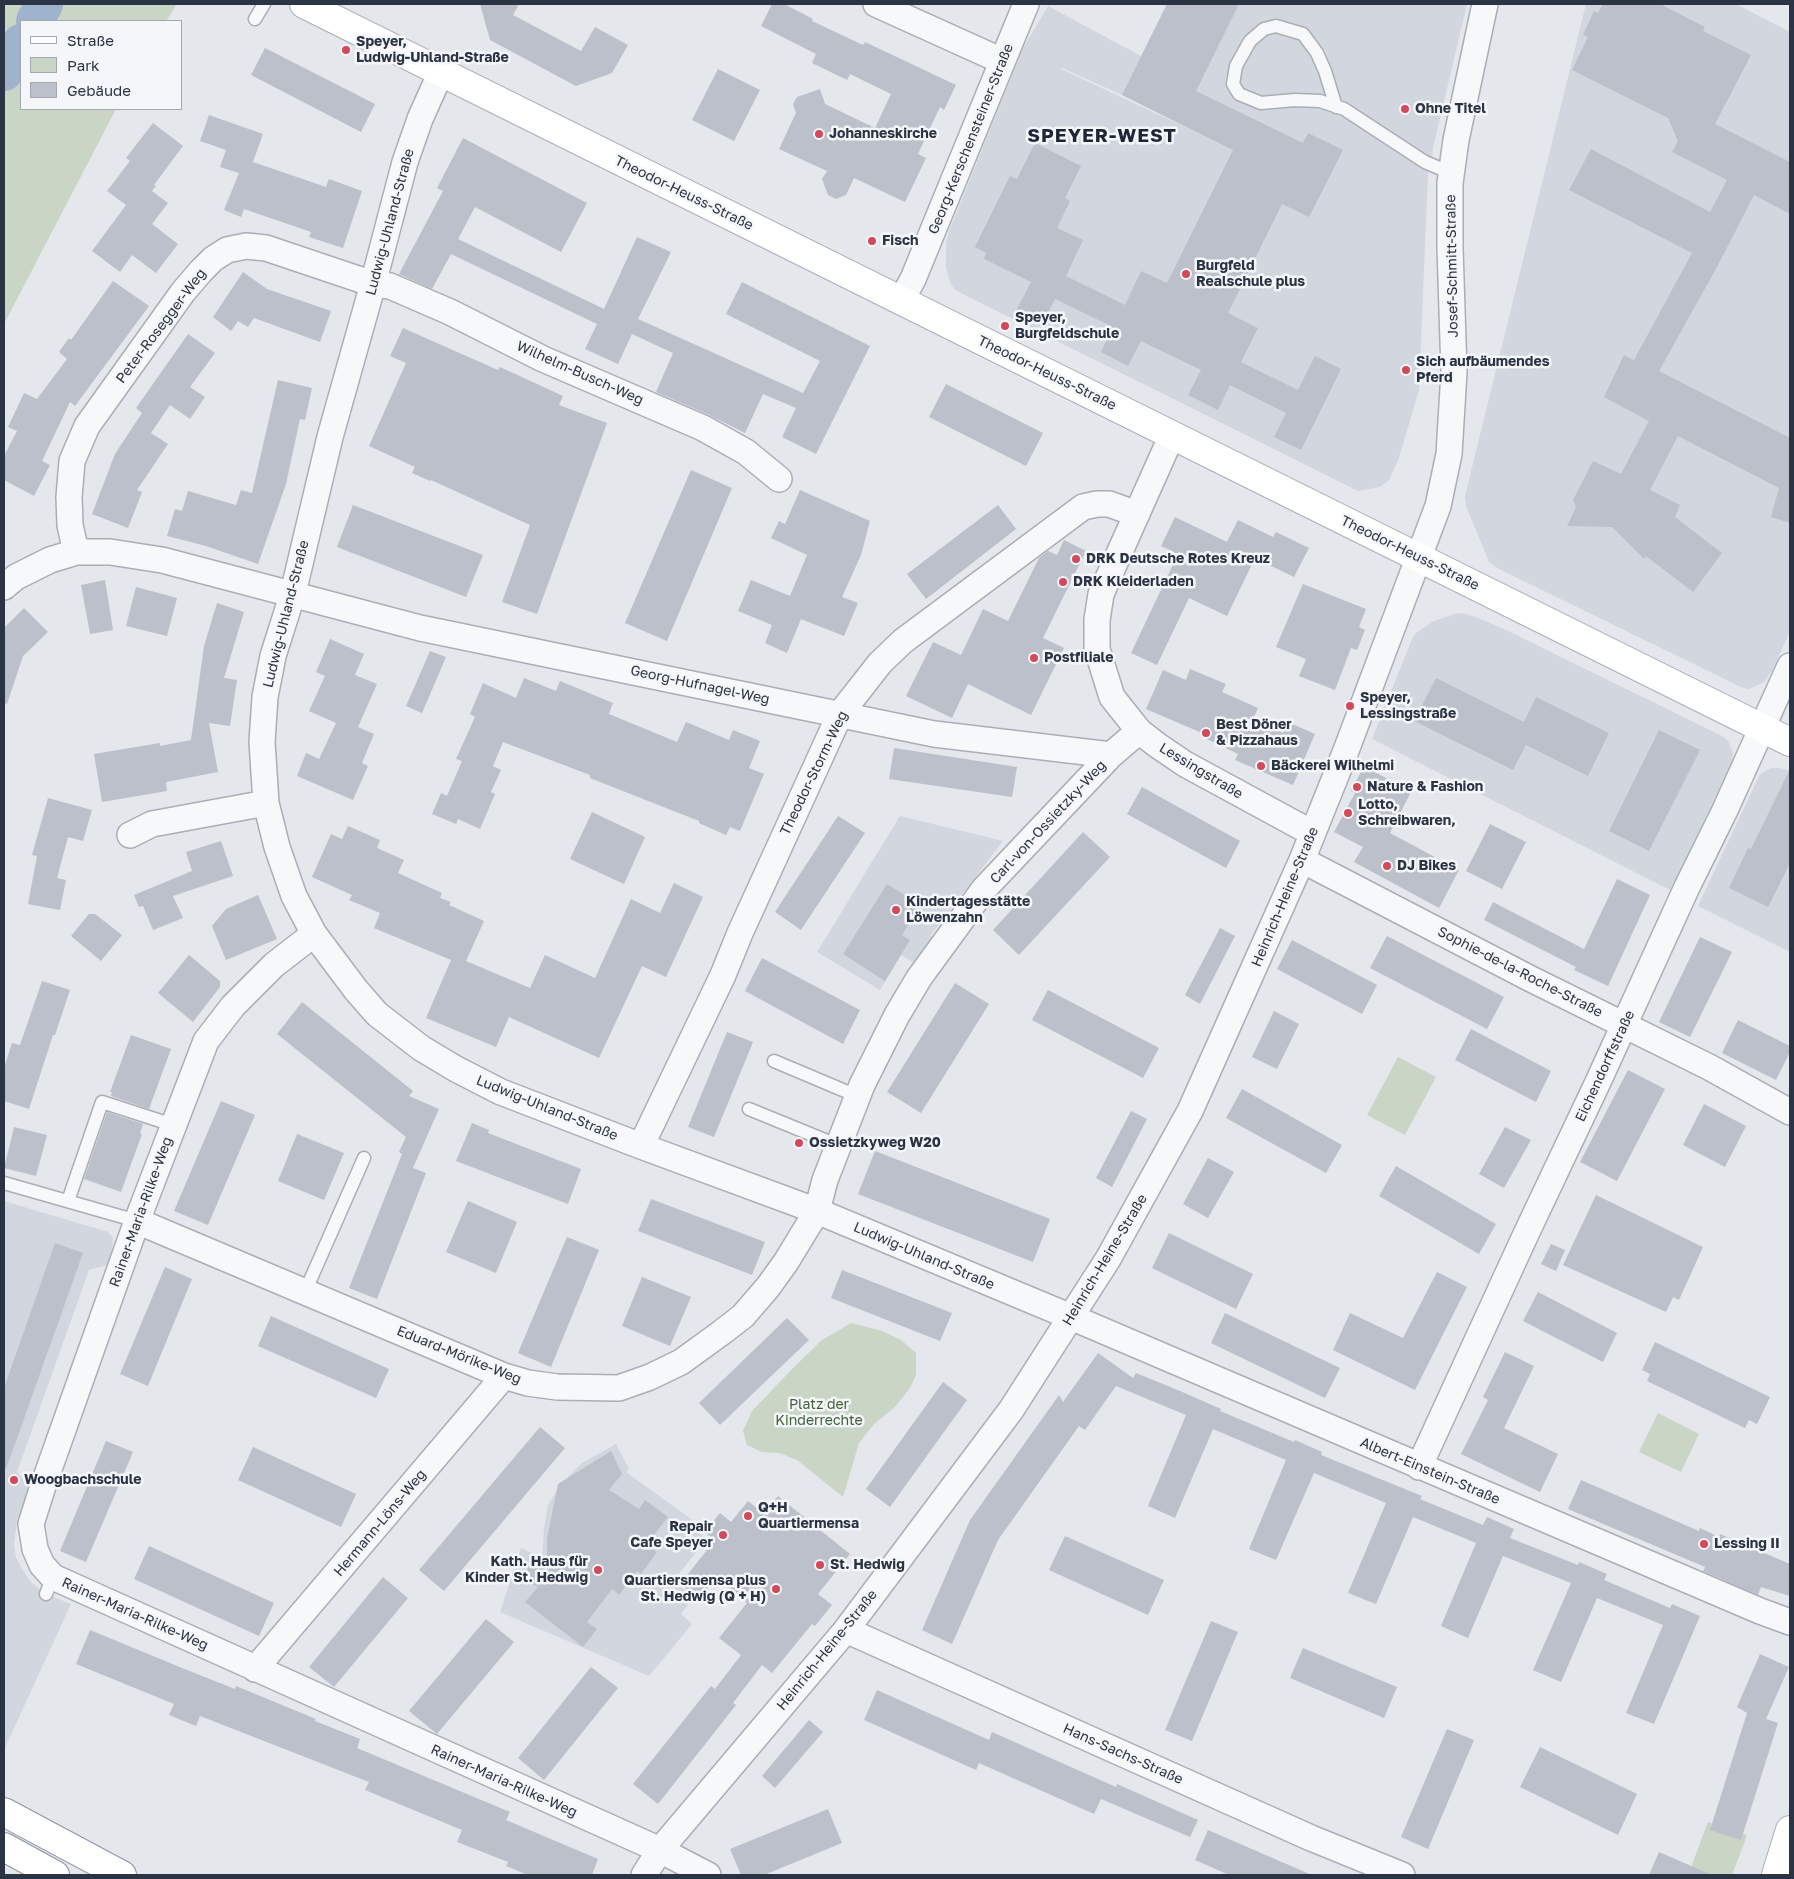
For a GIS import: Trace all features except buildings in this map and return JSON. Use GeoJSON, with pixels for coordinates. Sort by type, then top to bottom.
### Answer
{"type":"FeatureCollection","features":[{"type":"Feature","properties":{"kind":"main road","name":"Theodor-Heuss-Straße"},"geometry":{"type":"LineString","coordinates":[[304,4],[1790,742]]}},
{"type":"Feature","properties":{"kind":"main road"},"geometry":{"type":"LineString","coordinates":[[4,1812],[122,1875]]}},
{"type":"Feature","properties":{"kind":"main road"},"geometry":{"type":"LineString","coordinates":[[1776,1875],[1790,1830]]}},
{"type":"Feature","properties":{"kind":"main road"},"geometry":{"type":"LineString","coordinates":[[4,1847],[55,1875]]}},
{"type":"Feature","properties":{"kind":"street"},"geometry":{"type":"LineString","coordinates":[[876,4],[1002,61]]}},
{"type":"Feature","properties":{"kind":"street","name":"Georg-Kerschensteiner-Straße"},"geometry":{"type":"LineString","coordinates":[[901,301],[914,279],[1026,4]]}},
{"type":"Feature","properties":{"kind":"street","name":"Josef-Schmitt-Straße"},"geometry":{"type":"LineString","coordinates":[[1418,557],[1438,506],[1449,454],[1454,372],[1450,248],[1451,173],[1456,140],[1485,4]]}},
{"type":"Feature","properties":{"kind":"street","name":"Ludwig-Uhland-Straße"},"geometry":{"type":"LineString","coordinates":[[442,72],[420,119],[405,162],[330,437],[293,593],[273,656],[265,697],[262,742],[266,803],[277,847],[294,896],[314,934],[356,990],[377,1014],[421,1048],[456,1070],[501,1092],[817,1211],[1071,1317]]}},
{"type":"Feature","properties":{"kind":"street","name":"Peter-Rosegger-Weg"},"geometry":{"type":"LineString","coordinates":[[76,552],[70,525],[68,497],[72,461],[87,426],[183,292],[213,259],[227,250],[246,246],[266,248],[373,284]]}},
{"type":"Feature","properties":{"kind":"street","name":"Wilhelm-Busch-Weg"},"geometry":{"type":"LineString","coordinates":[[373,284],[390,286],[450,312],[543,359],[703,428],[746,452],[779,479]]}},
{"type":"Feature","properties":{"kind":"street","name":"Lessingstraße"},"geometry":{"type":"LineString","coordinates":[[1172,435],[1101,594],[1097,649],[1112,697],[1139,731],[1157,745],[1185,764],[1312,833]]}},
{"type":"Feature","properties":{"kind":"street","name":"Theodor-Storm-Weg"},"geometry":{"type":"LineString","coordinates":[[641,1146],[723,974],[840,714],[880,663],[902,642],[1083,507],[1109,504],[1137,514]]}},
{"type":"Feature","properties":{"kind":"street","name":"Georg-Hufnagel-Weg"},"geometry":{"type":"LineString","coordinates":[[4,586],[16,577],[50,560],[76,552],[110,552],[162,560],[438,632],[934,734],[1111,755]]}},
{"type":"Feature","properties":{"kind":"street","name":"Heinrich-Heine-Straße"},"geometry":{"type":"LineString","coordinates":[[644,1875],[660,1850],[846,1630],[1011,1410],[1108,1259],[1184,1123],[1302,860],[1347,748],[1418,557]]}},
{"type":"Feature","properties":{"kind":"street","name":"Eichendorffstraße"},"geometry":{"type":"LineString","coordinates":[[1419,1467],[1790,666]]}},
{"type":"Feature","properties":{"kind":"street","name":"Carl-von-Ossietzky-Weg"},"geometry":{"type":"LineString","coordinates":[[817,1211],[825,1180],[857,1096],[896,1015],[919,978],[984,889],[1111,755],[1139,731]]}},
{"type":"Feature","properties":{"kind":"street"},"geometry":{"type":"LineString","coordinates":[[130,835],[152,824],[266,803]]}},
{"type":"Feature","properties":{"kind":"street","name":"Sophie-de-la-Roche-Straße"},"geometry":{"type":"LineString","coordinates":[[1302,860],[1709,1068],[1790,1112]]}},
{"type":"Feature","properties":{"kind":"street","name":"Rainer-Maria-Rilke-Weg"},"geometry":{"type":"LineString","coordinates":[[314,934],[274,965],[233,1006],[206,1041],[137,1221],[31,1524],[35,1549],[49,1586],[255,1669],[660,1850],[708,1875]]}},
{"type":"Feature","properties":{"kind":"street","name":"Eduard-Mörike-Weg"},"geometry":{"type":"LineString","coordinates":[[137,1221],[504,1376],[528,1383],[557,1387],[619,1388],[650,1377],[681,1362],[743,1316],[786,1262],[817,1211]]}},
{"type":"Feature","properties":{"kind":"street","name":"Albert-Einstein-Straße"},"geometry":{"type":"LineString","coordinates":[[1071,1317],[1419,1467],[1790,1622]]}},
{"type":"Feature","properties":{"kind":"street","name":"Hermann-Löns-Weg"},"geometry":{"type":"LineString","coordinates":[[255,1669],[504,1376]]}},
{"type":"Feature","properties":{"kind":"street","name":"Hans-Sachs-Straße"},"geometry":{"type":"LineString","coordinates":[[846,1630],[1311,1838],[1402,1875]]}},
{"type":"Feature","properties":{"kind":"lane"},"geometry":{"type":"LineString","coordinates":[[255,19],[264,4]]}},
{"type":"Feature","properties":{"kind":"lane"},"geometry":{"type":"LineString","coordinates":[[1336,106],[1325,71],[1317,54],[1303,34],[1276,26],[1264,30],[1250,41],[1236,66],[1233,84],[1239,94],[1261,103],[1295,100],[1320,101],[1336,106],[1362,120],[1425,162],[1451,173]]}},
{"type":"Feature","properties":{"kind":"lane"},"geometry":{"type":"LineString","coordinates":[[774,1061],[857,1096]]}},
{"type":"Feature","properties":{"kind":"lane"},"geometry":{"type":"LineString","coordinates":[[68,1202],[102,1102],[173,1125]]}},
{"type":"Feature","properties":{"kind":"lane"},"geometry":{"type":"LineString","coordinates":[[749,1109],[838,1145]]}},
{"type":"Feature","properties":{"kind":"lane"},"geometry":{"type":"LineString","coordinates":[[305,1292],[364,1158]]}},
{"type":"Feature","properties":{"kind":"lane"},"geometry":{"type":"LineString","coordinates":[[4,1183],[137,1221]]}},
{"type":"Feature","properties":{"kind":"shaded area","name":"Burgfeld Realschule plus"},"geometry":{"type":"Polygon","coordinates":[[[1167,4],[1467,4],[1433,148],[1432,166],[1428,175],[1419,390],[1399,458],[1389,480],[1380,487],[1358,491],[963,294],[954,289],[950,282],[946,267],[946,242],[950,229],[1022,50],[1048,6],[1141,56],[1167,4]],[[1061,69],[1198,133],[1122,95],[1061,69]]]}},
{"type":"Feature","properties":{"kind":"shaded area"},"geometry":{"type":"Polygon","coordinates":[[[1586,4],[1736,4],[1790,32],[1790,631],[1772,671],[1764,682],[1749,689],[1741,687],[1497,568],[1489,562],[1466,506],[1465,496],[1586,4]]]}},
{"type":"Feature","properties":{"kind":"shaded area"},"geometry":{"type":"Polygon","coordinates":[[[1462,613],[1506,630],[1722,736],[1728,741],[1733,753],[1732,763],[1670,890],[1372,739],[1416,633],[1434,621],[1462,613]]]}},
{"type":"Feature","properties":{"kind":"shaded area"},"geometry":{"type":"Polygon","coordinates":[[[1771,768],[1790,771],[1790,952],[1698,906],[1760,774],[1771,768]]]}},
{"type":"Feature","properties":{"kind":"shaded area","name":"Kindertagesstätte Löwenzahn"},"geometry":{"type":"Polygon","coordinates":[[[900,816],[1003,841],[930,936],[937,940],[919,966],[901,955],[880,990],[817,952],[900,816]]]}},
{"type":"Feature","properties":{"kind":"shaded area","name":"Woogbachschule"},"geometry":{"type":"Polygon","coordinates":[[[4,1201],[108,1232],[113,1238],[111,1264],[89,1270],[17,1472],[30,1488],[17,1520],[14,1545],[16,1557],[31,1582],[46,1594],[71,1604],[4,1750],[4,1201]]]}},
{"type":"Feature","properties":{"kind":"shaded area","name":"Kath. Haus für Kinder St. Hedwig"},"geometry":{"type":"Polygon","coordinates":[[[616,1444],[629,1469],[626,1472],[698,1524],[694,1529],[707,1539],[673,1581],[694,1597],[681,1614],[692,1624],[649,1676],[500,1612],[521,1548],[542,1558],[548,1505],[562,1483],[582,1463],[616,1444]]]}},
{"type":"Feature","properties":{"kind":"green space"},"geometry":{"type":"Polygon","coordinates":[[[4,4],[177,4],[167,20],[20,20],[20,110],[115,110],[4,324],[4,4]]]}},
{"type":"Feature","properties":{"kind":"green space"},"geometry":{"type":"Polygon","coordinates":[[[1398,1057],[1436,1077],[1405,1135],[1367,1115],[1398,1057]]]}},
{"type":"Feature","properties":{"kind":"green space","name":"Platz der Kinderrechte"},"geometry":{"type":"Polygon","coordinates":[[[851,1323],[882,1331],[901,1340],[916,1353],[916,1375],[910,1388],[895,1407],[874,1424],[859,1443],[843,1497],[797,1460],[779,1453],[762,1452],[747,1445],[743,1431],[752,1411],[795,1366],[822,1340],[851,1323]]]}},
{"type":"Feature","properties":{"kind":"green space"},"geometry":{"type":"Polygon","coordinates":[[[1658,1413],[1699,1434],[1681,1472],[1639,1452],[1658,1413]]]}},
{"type":"Feature","properties":{"kind":"green space"},"geometry":{"type":"Polygon","coordinates":[[[1708,1822],[1747,1835],[1732,1875],[1688,1875],[1708,1822]]]}},
{"type":"Feature","properties":{"kind":"waterway"},"geometry":{"type":"LineString","coordinates":[[36,20],[44,4]]}},
{"type":"Feature","properties":{"kind":"waterway"},"geometry":{"type":"LineString","coordinates":[[4,72],[20,45]]}},
{"type":"Feature","properties":{"kind":"place","name":"Speyer, Ludwig-Uhland-Straße"},"geometry":{"type":"Point","coordinates":[346,50]}},
{"type":"Feature","properties":{"kind":"place","name":"Ohne Titel"},"geometry":{"type":"Point","coordinates":[1405,109]}},
{"type":"Feature","properties":{"kind":"place","name":"Johanneskirche"},"geometry":{"type":"Point","coordinates":[819,134]}},
{"type":"Feature","properties":{"kind":"place","name":"Fisch"},"geometry":{"type":"Point","coordinates":[872,241]}},
{"type":"Feature","properties":{"kind":"place","name":"Burgfeld Realschule plus"},"geometry":{"type":"Point","coordinates":[1186,274]}},
{"type":"Feature","properties":{"kind":"place","name":"Speyer, Burgfeldschule"},"geometry":{"type":"Point","coordinates":[1005,326]}},
{"type":"Feature","properties":{"kind":"place","name":"Sich aufbäumendes Pferd"},"geometry":{"type":"Point","coordinates":[1406,370]}},
{"type":"Feature","properties":{"kind":"place","name":"DRK Deutsche Rotes Kreuz"},"geometry":{"type":"Point","coordinates":[1076,559]}},
{"type":"Feature","properties":{"kind":"place","name":"DRK Kleiderladen"},"geometry":{"type":"Point","coordinates":[1063,582]}},
{"type":"Feature","properties":{"kind":"place","name":"Postfiliale"},"geometry":{"type":"Point","coordinates":[1034,658]}},
{"type":"Feature","properties":{"kind":"place","name":"Speyer, Lessingstraße"},"geometry":{"type":"Point","coordinates":[1350,706]}},
{"type":"Feature","properties":{"kind":"place","name":"Best Döner & Pizzahaus"},"geometry":{"type":"Point","coordinates":[1206,733]}},
{"type":"Feature","properties":{"kind":"place","name":"Bäckerei Wilhelmi"},"geometry":{"type":"Point","coordinates":[1261,766]}},
{"type":"Feature","properties":{"kind":"place","name":"Nature & Fashion"},"geometry":{"type":"Point","coordinates":[1357,787]}},
{"type":"Feature","properties":{"kind":"place","name":"Lotto, Schreibwaren,"},"geometry":{"type":"Point","coordinates":[1348,813]}},
{"type":"Feature","properties":{"kind":"place","name":"DJ Bikes"},"geometry":{"type":"Point","coordinates":[1387,866]}},
{"type":"Feature","properties":{"kind":"place","name":"Kindertagesstätte Löwenzahn"},"geometry":{"type":"Point","coordinates":[896,910]}},
{"type":"Feature","properties":{"kind":"place","name":"Ossietzkyweg W20"},"geometry":{"type":"Point","coordinates":[799,1143]}},
{"type":"Feature","properties":{"kind":"place","name":"Woogbachschule"},"geometry":{"type":"Point","coordinates":[14,1480]}},
{"type":"Feature","properties":{"kind":"place","name":"Q+H Quartiermensa"},"geometry":{"type":"Point","coordinates":[748,1516]}},
{"type":"Feature","properties":{"kind":"place","name":"Repair Cafe Speyer"},"geometry":{"type":"Point","coordinates":[723,1535]}},
{"type":"Feature","properties":{"kind":"place","name":"Lessing II"},"geometry":{"type":"Point","coordinates":[1704,1544]}},
{"type":"Feature","properties":{"kind":"place","name":"St. Hedwig"},"geometry":{"type":"Point","coordinates":[820,1565]}},
{"type":"Feature","properties":{"kind":"place","name":"Kath. Haus für Kinder St. Hedwig"},"geometry":{"type":"Point","coordinates":[598,1570]}},
{"type":"Feature","properties":{"kind":"place","name":"Quartiersmensa plus St. Hedwig (Q + H)"},"geometry":{"type":"Point","coordinates":[776,1589]}},
{"type":"Feature","properties":{"kind":"district","name":"SPEYER-WEST"},"geometry":{"type":"Point","coordinates":[1102,136]}}]}
